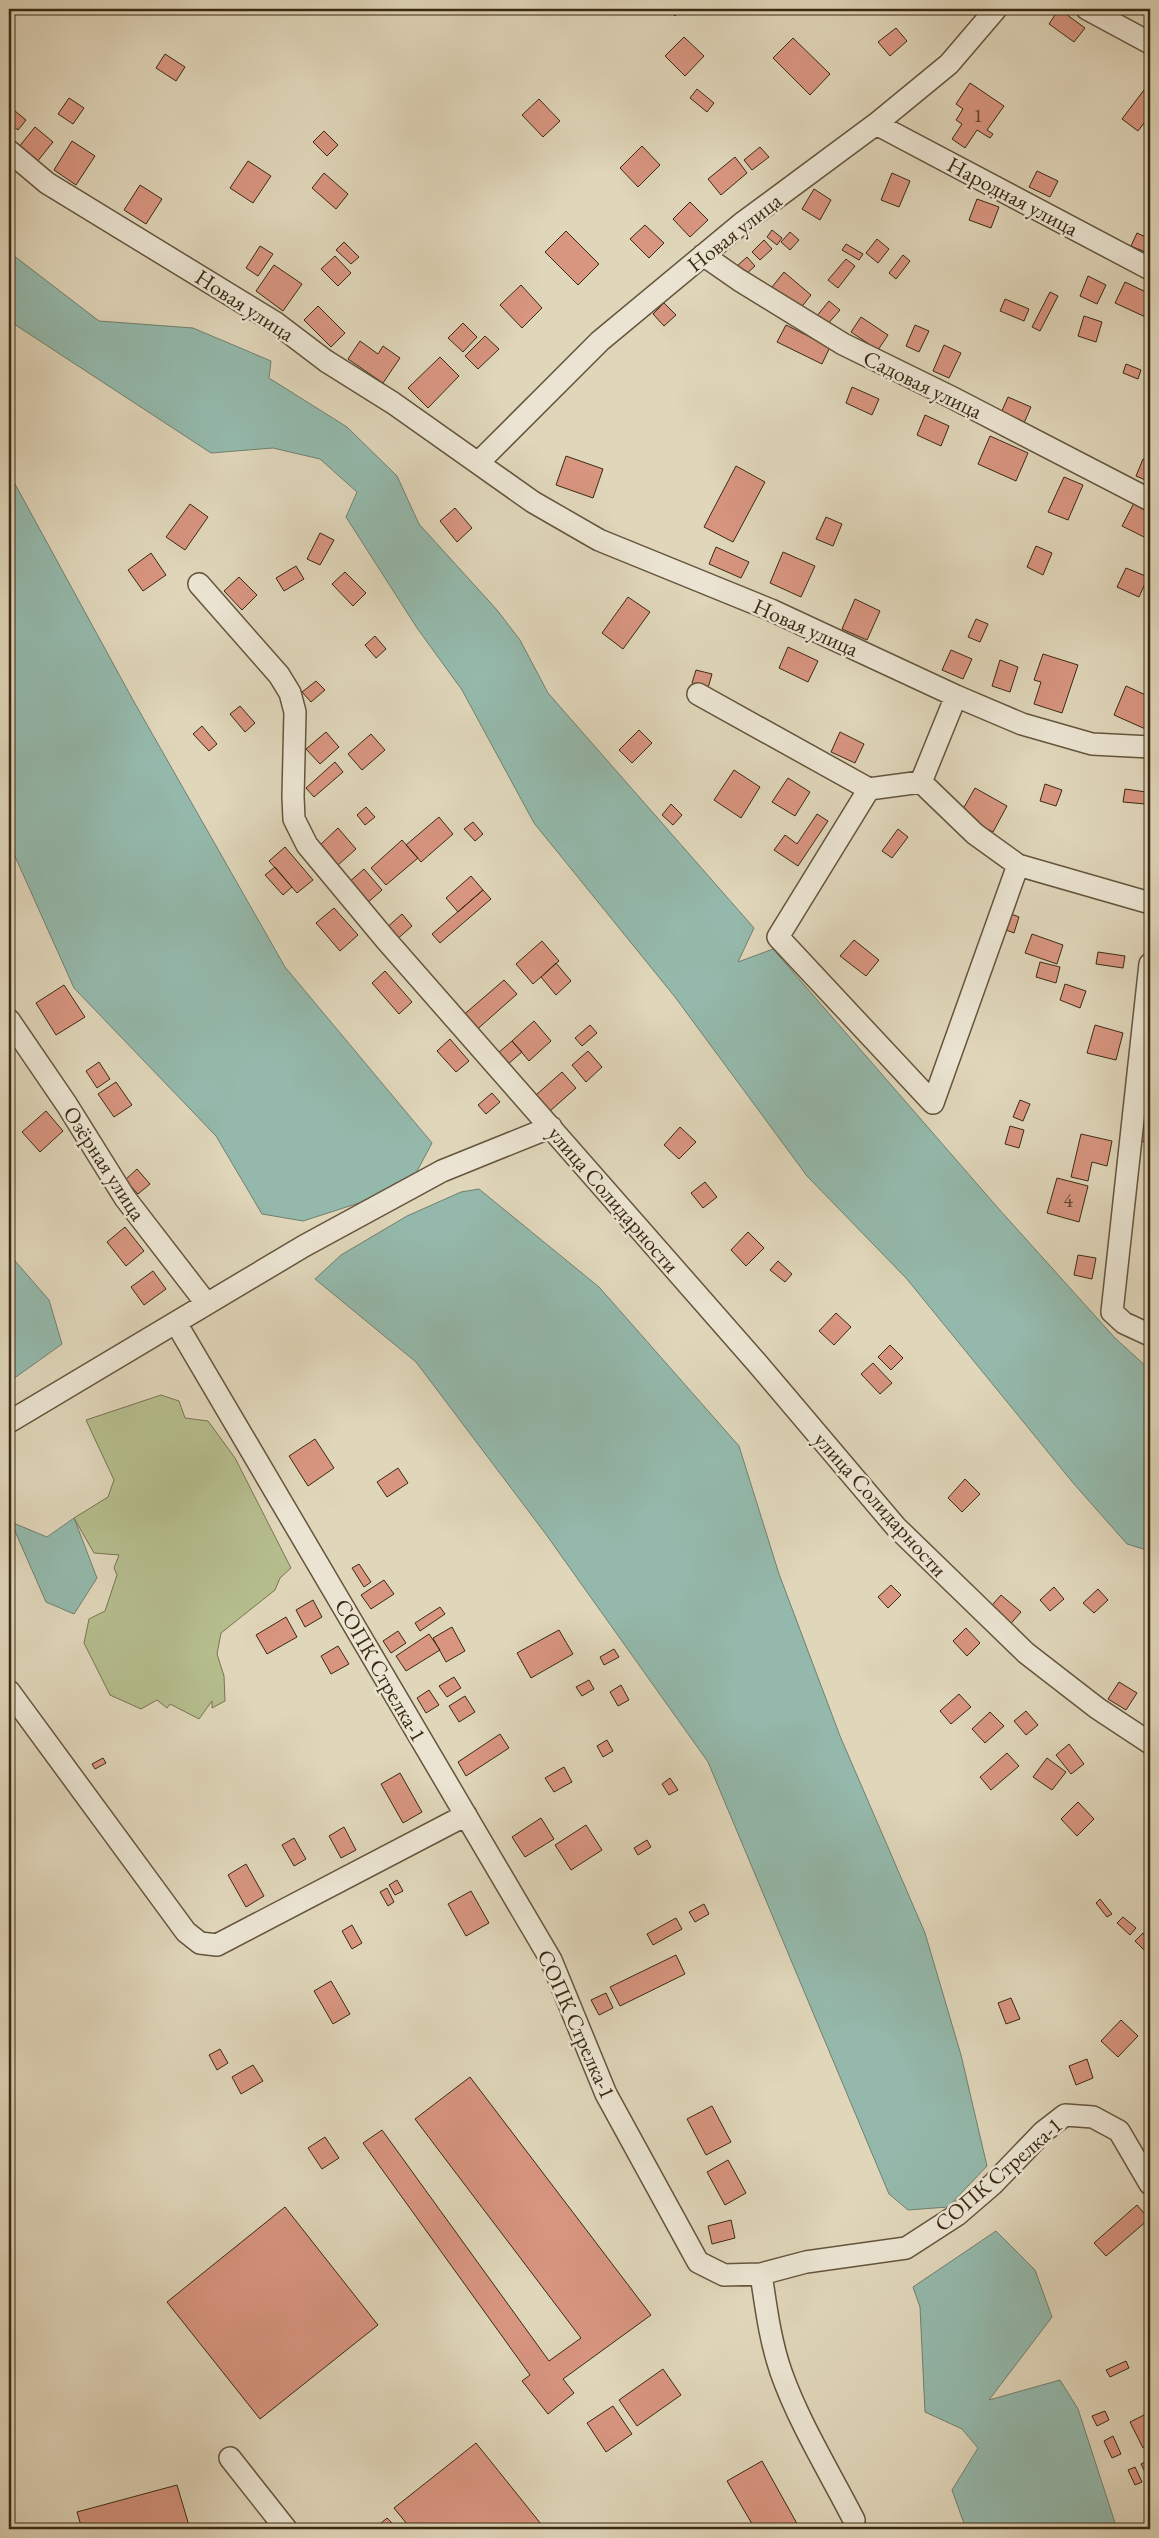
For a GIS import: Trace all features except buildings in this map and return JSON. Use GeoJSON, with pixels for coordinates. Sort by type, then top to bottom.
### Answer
{"type":"FeatureCollection","features":[{"type":"Feature","properties":{"kind":"street"},"geometry":{"type":"LineString","coordinates":[[1087,9],[1150,43]]}},
{"type":"Feature","properties":{"kind":"street","name":"Новая улица"},"geometry":{"type":"LineString","coordinates":[[478,463],[600,341],[741,224],[876,124],[949,64],[992,10]]}},
{"type":"Feature","properties":{"kind":"street","name":"Народная улица"},"geometry":{"type":"LineString","coordinates":[[876,124],[1150,268]]}},
{"type":"Feature","properties":{"kind":"street","name":"Новая улица"},"geometry":{"type":"LineString","coordinates":[[9,151],[46,183],[276,323],[326,361],[393,403],[533,502],[598,540],[772,610],[956,696],[1022,724],[1092,744],[1150,747]]}},
{"type":"Feature","properties":{"kind":"street","name":"Садовая улица"},"geometry":{"type":"LineString","coordinates":[[703,255],[739,280],[843,344],[953,398],[1150,500]]}},
{"type":"Feature","properties":{"kind":"street","name":"улица Солидарности"},"geometry":{"type":"LineString","coordinates":[[200,584],[279,675],[290,693],[295,712],[294,819],[307,845],[386,940],[758,1363],[896,1527],[1026,1653],[1097,1708],[1150,1743]]}},
{"type":"Feature","properties":{"kind":"street"},"geometry":{"type":"LineString","coordinates":[[698,694],[870,788],[920,782]]}},
{"type":"Feature","properties":{"kind":"street"},"geometry":{"type":"LineString","coordinates":[[920,782],[956,696]]}},
{"type":"Feature","properties":{"kind":"street"},"geometry":{"type":"LineString","coordinates":[[920,782],[975,834],[1018,865],[1150,903]]}},
{"type":"Feature","properties":{"kind":"street"},"geometry":{"type":"LineString","coordinates":[[870,788],[778,937],[933,1103],[1018,865]]}},
{"type":"Feature","properties":{"kind":"street"},"geometry":{"type":"LineString","coordinates":[[1150,964],[1112,1312],[1124,1323],[1150,1335]]}},
{"type":"Feature","properties":{"kind":"street","name":"Озёрная улица"},"geometry":{"type":"LineString","coordinates":[[9,1020],[67,1105],[125,1198],[206,1303]]}},
{"type":"Feature","properties":{"kind":"street"},"geometry":{"type":"LineString","coordinates":[[9,1422],[304,1246],[442,1171],[551,1127]]}},
{"type":"Feature","properties":{"kind":"street","name":"СОПК Стрелка-1"},"geometry":{"type":"LineString","coordinates":[[176,1323],[551,1960],[606,2094],[698,2262],[724,2275],[762,2274],[806,2262],[906,2248],[957,2215],[993,2184],[1043,2132],[1065,2115],[1093,2118],[1118,2131],[1150,2184]]}},
{"type":"Feature","properties":{"kind":"street"},"geometry":{"type":"LineString","coordinates":[[9,1691],[186,1932],[200,1943],[217,1945],[466,1816]]}},
{"type":"Feature","properties":{"kind":"street"},"geometry":{"type":"LineString","coordinates":[[762,2274],[770,2331],[781,2372],[797,2408],[854,2520]]}},
{"type":"Feature","properties":{"kind":"street"},"geometry":{"type":"LineString","coordinates":[[230,2458],[286,2529]]}},
{"type":"Feature","properties":{"kind":"green space"},"geometry":{"type":"Polygon","coordinates":[[[161,1395],[179,1401],[185,1418],[208,1421],[235,1458],[291,1568],[280,1578],[275,1590],[221,1633],[217,1654],[224,1676],[225,1701],[212,1708],[212,1701],[199,1719],[170,1704],[167,1708],[157,1700],[141,1709],[110,1695],[84,1643],[89,1619],[105,1611],[117,1575],[114,1568],[119,1555],[94,1553],[74,1518],[108,1497],[114,1480],[86,1420],[161,1395]]]}},
{"type":"Feature","properties":{"kind":"water"},"geometry":{"type":"Polygon","coordinates":[[[9,252],[99,321],[193,328],[271,361],[269,378],[347,427],[397,476],[419,524],[497,610],[520,640],[548,693],[754,928],[738,962],[773,949],[998,1208],[1115,1338],[1150,1370],[1150,1551],[1127,1544],[1074,1484],[906,1278],[807,1176],[675,997],[534,823],[462,690],[417,628],[346,517],[357,492],[320,459],[273,448],[211,453],[14,324],[9,325],[9,252]]]}},
{"type":"Feature","properties":{"kind":"water"},"geometry":{"type":"Polygon","coordinates":[[[9,473],[133,700],[285,967],[432,1143],[416,1173],[362,1202],[303,1221],[262,1214],[216,1136],[74,988],[9,843],[9,473]]]}},
{"type":"Feature","properties":{"kind":"water"},"geometry":{"type":"Polygon","coordinates":[[[479,1189],[599,1287],[739,1446],[779,1574],[840,1736],[925,1933],[961,2055],[987,2166],[948,2207],[908,2210],[889,2194],[708,1762],[545,1533],[416,1362],[315,1279],[341,1255],[407,1216],[461,1192],[479,1189]]]}},
{"type":"Feature","properties":{"kind":"water"},"geometry":{"type":"Polygon","coordinates":[[[9,1254],[49,1300],[62,1344],[9,1382],[9,1254]]]}},
{"type":"Feature","properties":{"kind":"water"},"geometry":{"type":"Polygon","coordinates":[[[74,1518],[97,1578],[74,1614],[46,1602],[11,1522],[47,1537],[74,1518]]]}},
{"type":"Feature","properties":{"kind":"water"},"geometry":{"type":"Polygon","coordinates":[[[996,2231],[1035,2270],[1052,2317],[989,2400],[1060,2380],[1078,2409],[1117,2529],[966,2529],[952,2490],[978,2448],[962,2429],[925,2412],[920,2307],[913,2287],[996,2231]]]}}]}
